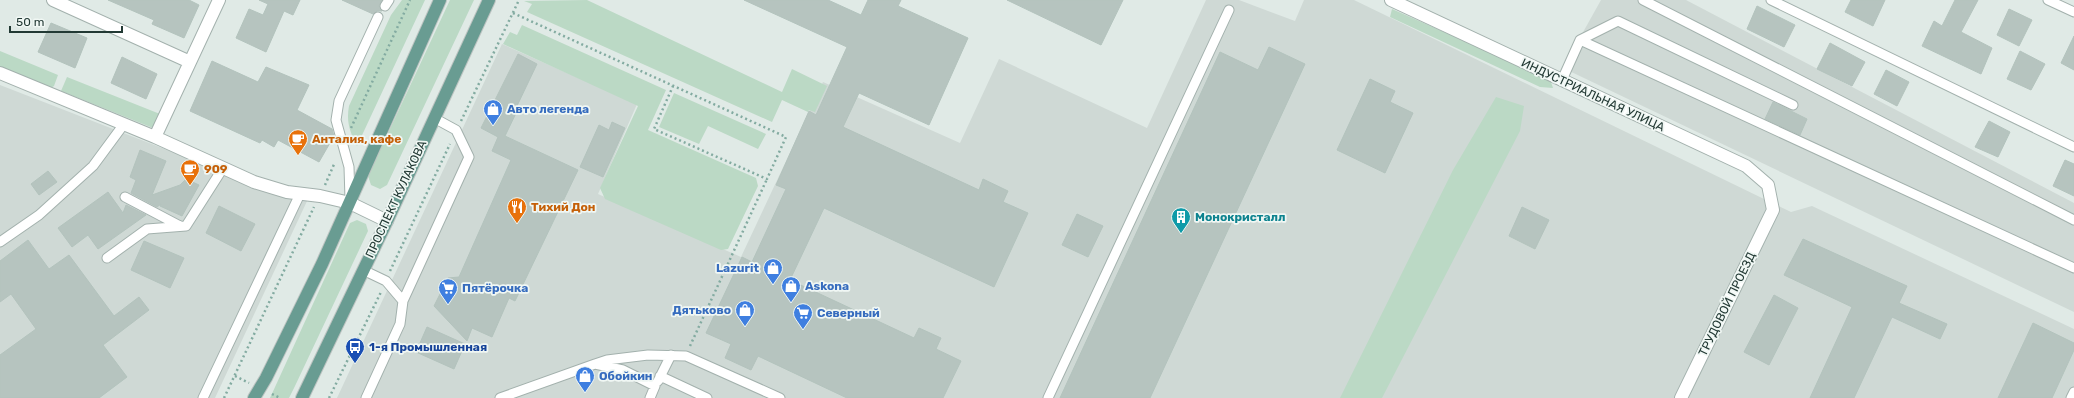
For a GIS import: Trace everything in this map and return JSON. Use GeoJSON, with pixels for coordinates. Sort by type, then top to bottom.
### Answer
{"type":"FeatureCollection","features":[{"type":"Feature","properties":{"kind":"main road"},"geometry":{"type":"LineString","coordinates":[[254,398],[266,378],[350,203],[440,0]]}},
{"type":"Feature","properties":{"kind":"main road","name":"ПРОСПЕКТ КУЛАКОВА"},"geometry":{"type":"LineString","coordinates":[[302,398],[387,221],[488,0]]}},
{"type":"Feature","properties":{"kind":"street"},"geometry":{"type":"LineString","coordinates":[[53,0],[190,62]]}},
{"type":"Feature","properties":{"kind":"street"},"geometry":{"type":"LineString","coordinates":[[155,137],[219,0]]}},
{"type":"Feature","properties":{"kind":"street","name":"ИНДУСТРИАЛЬНАЯ УЛИЦА"},"geometry":{"type":"LineString","coordinates":[[1391,0],[1746,166],[1768,185],[1773,210]]}},
{"type":"Feature","properties":{"kind":"street"},"geometry":{"type":"LineString","coordinates":[[0,73],[155,137],[254,182],[300,194],[320,196],[350,203],[387,221]]}},
{"type":"Feature","properties":{"kind":"street","name":"ТРУДОВОЙ ПРОЕЗД"},"geometry":{"type":"LineString","coordinates":[[1681,398],[1773,210]]}},
{"type":"Feature","properties":{"kind":"lane"},"geometry":{"type":"LineString","coordinates":[[1643,0],[2074,220]]}},
{"type":"Feature","properties":{"kind":"lane"},"geometry":{"type":"LineString","coordinates":[[1771,0],[1871,47],[2074,147]]}},
{"type":"Feature","properties":{"kind":"lane"},"geometry":{"type":"LineString","coordinates":[[2048,0],[2074,12]]}},
{"type":"Feature","properties":{"kind":"lane"},"geometry":{"type":"LineString","coordinates":[[1048,398],[1229,10]]}},
{"type":"Feature","properties":{"kind":"lane"},"geometry":{"type":"LineString","coordinates":[[350,203],[349,167],[336,120],[339,101],[378,17]]}},
{"type":"Feature","properties":{"kind":"lane"},"geometry":{"type":"LineString","coordinates":[[1562,80],[1580,40],[1618,21],[1793,105]]}},
{"type":"Feature","properties":{"kind":"lane"},"geometry":{"type":"LineString","coordinates":[[1580,40],[2074,268]]}},
{"type":"Feature","properties":{"kind":"lane"},"geometry":{"type":"LineString","coordinates":[[366,398],[400,324],[403,301],[469,157],[456,130],[434,118]]}},
{"type":"Feature","properties":{"kind":"lane"},"geometry":{"type":"LineString","coordinates":[[0,242],[39,215],[93,166],[124,124]]}},
{"type":"Feature","properties":{"kind":"lane"},"geometry":{"type":"LineString","coordinates":[[107,258],[147,229],[186,226],[223,168]]}},
{"type":"Feature","properties":{"kind":"lane"},"geometry":{"type":"LineString","coordinates":[[203,398],[300,194]]}},
{"type":"Feature","properties":{"kind":"lane"},"geometry":{"type":"LineString","coordinates":[[125,196],[180,226]]}},
{"type":"Feature","properties":{"kind":"lane"},"geometry":{"type":"LineString","coordinates":[[363,270],[386,281],[403,301]]}},
{"type":"Feature","properties":{"kind":"lane"},"geometry":{"type":"LineString","coordinates":[[500,398],[607,360],[648,355],[671,355],[686,356],[780,398]]}},
{"type":"Feature","properties":{"kind":"lane"},"geometry":{"type":"LineString","coordinates":[[650,398],[671,355]]}},
{"type":"Feature","properties":{"kind":"lane"},"geometry":{"type":"LineString","coordinates":[[595,364],[623,370],[655,386]]}},
{"type":"Feature","properties":{"kind":"lane"},"geometry":{"type":"LineString","coordinates":[[660,376],[707,398]]}},
{"type":"Feature","properties":{"kind":"lane"},"geometry":{"type":"LineString","coordinates":[[2071,398],[2074,392]]}},
{"type":"Feature","properties":{"kind":"path"},"geometry":{"type":"LineString","coordinates":[[329,398],[519,0]]}},
{"type":"Feature","properties":{"kind":"path"},"geometry":{"type":"LineString","coordinates":[[513,13],[786,137],[686,356]]}},
{"type":"Feature","properties":{"kind":"path"},"geometry":{"type":"LineString","coordinates":[[673,86],[654,129],[767,179]]}},
{"type":"Feature","properties":{"kind":"shaded area"},"geometry":{"type":"Polygon","coordinates":[[[1206,0],[1239,0],[1295,21],[1304,0],[1354,0],[1791,212],[1812,206],[2074,329],[2074,398],[337,398],[502,44],[637,104],[598,194],[741,257],[823,82],[960,143],[999,59],[1147,128],[1206,0]]]}},
{"type":"Feature","properties":{"kind":"shaded area"},"geometry":{"type":"Polygon","coordinates":[[[1601,0],[1686,0],[2074,203],[2074,312],[1563,68],[1601,0]]]}},
{"type":"Feature","properties":{"kind":"shaded area"},"geometry":{"type":"Polygon","coordinates":[[[0,85],[252,183],[308,199],[215,398],[0,398],[0,85]]]}},
{"type":"Feature","properties":{"kind":"green space"},"geometry":{"type":"Polygon","coordinates":[[[402,0],[425,0],[357,146],[349,127],[349,106],[391,15],[402,0]]]}},
{"type":"Feature","properties":{"kind":"green space"},"geometry":{"type":"Polygon","coordinates":[[[450,0],[474,0],[387,185],[380,189],[371,185],[368,176],[450,0]]]}},
{"type":"Feature","properties":{"kind":"green space"},"geometry":{"type":"Polygon","coordinates":[[[587,0],[782,92],[792,69],[827,86],[815,112],[809,110],[808,112],[782,100],[772,122],[527,12],[532,4],[524,1],[587,0]]]}},
{"type":"Feature","properties":{"kind":"green space"},"geometry":{"type":"Polygon","coordinates":[[[1392,9],[1550,79],[1553,88],[1540,87],[1390,17],[1392,9]]]}},
{"type":"Feature","properties":{"kind":"green space"},"geometry":{"type":"Polygon","coordinates":[[[522,25],[666,90],[648,130],[756,178],[758,186],[728,249],[721,250],[605,199],[600,188],[638,106],[503,44],[510,32],[517,35],[522,25]]]}},
{"type":"Feature","properties":{"kind":"green space"},"geometry":{"type":"Polygon","coordinates":[[[0,51],[58,75],[54,86],[49,89],[0,68],[0,51]]]}},
{"type":"Feature","properties":{"kind":"green space"},"geometry":{"type":"Polygon","coordinates":[[[67,77],[160,114],[153,128],[61,91],[67,77]]]}},
{"type":"Feature","properties":{"kind":"green space"},"geometry":{"type":"Polygon","coordinates":[[[674,93],[766,134],[758,149],[708,126],[699,144],[659,127],[674,93]]]}},
{"type":"Feature","properties":{"kind":"green space"},"geometry":{"type":"Polygon","coordinates":[[[1496,97],[1524,106],[1520,131],[1382,398],[1340,398],[1453,170],[1496,97]]]}},
{"type":"Feature","properties":{"kind":"green space"},"geometry":{"type":"Polygon","coordinates":[[[357,220],[366,224],[368,231],[295,386],[289,398],[270,398],[350,223],[357,220]]]}},
{"type":"Feature","properties":{"kind":"building"},"geometry":{"type":"Polygon","coordinates":[[[108,0],[189,0],[199,5],[184,38],[152,24],[154,20],[108,0]]]}},
{"type":"Feature","properties":{"kind":"building"},"geometry":{"type":"Polygon","coordinates":[[[259,0],[300,0],[293,15],[284,11],[266,52],[236,38],[249,9],[263,15],[268,4],[259,0]]]}},
{"type":"Feature","properties":{"kind":"building"},"geometry":{"type":"Polygon","coordinates":[[[342,0],[382,0],[379,6],[382,11],[377,11],[373,14],[342,0]]]}},
{"type":"Feature","properties":{"kind":"building"},"geometry":{"type":"Polygon","coordinates":[[[744,0],[828,0],[861,15],[868,0],[901,0],[898,6],[968,38],[929,125],[859,93],[843,127],[979,190],[983,179],[1008,191],[1003,202],[1028,213],[994,287],[824,208],[790,280],[914,338],[919,328],[941,338],[936,349],[961,361],[943,398],[847,398],[758,356],[751,370],[725,358],[731,344],[706,333],[742,257],[752,262],[786,189],[776,185],[809,111],[816,115],[847,47],[744,0]]]}},
{"type":"Feature","properties":{"kind":"building"},"geometry":{"type":"Polygon","coordinates":[[[1007,0],[1123,0],[1101,45],[1007,0]]]}},
{"type":"Feature","properties":{"kind":"building"},"geometry":{"type":"Polygon","coordinates":[[[1851,0],[1885,0],[1873,26],[1845,12],[1851,0]]]}},
{"type":"Feature","properties":{"kind":"building"},"geometry":{"type":"Polygon","coordinates":[[[1955,0],[1978,0],[1961,32],[1992,48],[1981,74],[1922,46],[1934,21],[1942,26],[1955,0]]]}},
{"type":"Feature","properties":{"kind":"building"},"geometry":{"type":"Polygon","coordinates":[[[1757,6],[1795,25],[1784,47],[1747,29],[1757,6]]]}},
{"type":"Feature","properties":{"kind":"building"},"geometry":{"type":"Polygon","coordinates":[[[2009,9],[2032,20],[2019,46],[1997,35],[2009,9]]]}},
{"type":"Feature","properties":{"kind":"building"},"geometry":{"type":"Polygon","coordinates":[[[51,23],[87,38],[75,68],[38,52],[51,23]]]}},
{"type":"Feature","properties":{"kind":"building"},"geometry":{"type":"Polygon","coordinates":[[[2074,36],[2074,70],[2061,63],[2074,36]]]}},
{"type":"Feature","properties":{"kind":"building"},"geometry":{"type":"Polygon","coordinates":[[[1830,43],[1865,62],[1852,86],[1817,69],[1830,43]]]}},
{"type":"Feature","properties":{"kind":"building","name":"Монокристалл"},"geometry":{"type":"Polygon","coordinates":[[[1269,47],[1305,64],[1150,398],[1060,398],[1220,52],[1258,70],[1269,47]]]}},
{"type":"Feature","properties":{"kind":"building"},"geometry":{"type":"Polygon","coordinates":[[[2020,51],[2045,64],[2031,90],[2007,79],[2020,51]]]}},
{"type":"Feature","properties":{"kind":"building","name":"Тихий Дон"},"geometry":{"type":"Polygon","coordinates":[[[518,54],[537,64],[516,108],[518,109],[505,136],[578,170],[515,301],[509,298],[492,337],[472,328],[467,341],[434,306],[448,278],[459,277],[511,160],[492,151],[498,137],[481,128],[518,54]]]}},
{"type":"Feature","properties":{"kind":"building"},"geometry":{"type":"Polygon","coordinates":[[[122,57],[157,74],[146,99],[111,83],[122,57]]]}},
{"type":"Feature","properties":{"kind":"building"},"geometry":{"type":"Polygon","coordinates":[[[212,61],[258,82],[266,67],[309,85],[297,110],[332,129],[334,136],[319,162],[278,140],[274,147],[262,140],[260,143],[190,111],[212,61]]]}},
{"type":"Feature","properties":{"kind":"building"},"geometry":{"type":"Polygon","coordinates":[[[1886,70],[1909,82],[1897,106],[1874,94],[1886,70]]]}},
{"type":"Feature","properties":{"kind":"building"},"geometry":{"type":"Polygon","coordinates":[[[1370,79],[1395,91],[1390,102],[1413,113],[1385,173],[1337,150],[1370,79]]]}},
{"type":"Feature","properties":{"kind":"building"},"geometry":{"type":"Polygon","coordinates":[[[1773,102],[1807,119],[1800,135],[1765,119],[1773,102]]]}},
{"type":"Feature","properties":{"kind":"building"},"geometry":{"type":"Polygon","coordinates":[[[1989,121],[2010,132],[1998,157],[1975,147],[1989,121]]]}},
{"type":"Feature","properties":{"kind":"building"},"geometry":{"type":"Polygon","coordinates":[[[612,122],[625,128],[603,177],[580,167],[599,125],[609,130],[612,122]]]}},
{"type":"Feature","properties":{"kind":"building"},"geometry":{"type":"Polygon","coordinates":[[[140,150],[166,161],[152,195],[180,185],[186,179],[199,185],[182,216],[160,206],[161,204],[157,207],[131,193],[136,180],[130,177],[140,150]]]}},
{"type":"Feature","properties":{"kind":"building"},"geometry":{"type":"Polygon","coordinates":[[[2065,160],[2074,164],[2074,196],[2053,186],[2065,160]]]}},
{"type":"Feature","properties":{"kind":"building"},"geometry":{"type":"Polygon","coordinates":[[[48,171],[57,182],[39,195],[31,184],[48,171]]]}},
{"type":"Feature","properties":{"kind":"building"},"geometry":{"type":"Polygon","coordinates":[[[108,192],[123,213],[126,205],[146,215],[98,249],[88,235],[72,247],[58,228],[108,192]]]}},
{"type":"Feature","properties":{"kind":"building"},"geometry":{"type":"Polygon","coordinates":[[[219,206],[255,224],[241,251],[206,233],[219,206]]]}},
{"type":"Feature","properties":{"kind":"building"},"geometry":{"type":"Polygon","coordinates":[[[1522,207],[1549,220],[1535,249],[1509,236],[1522,207]]]}},
{"type":"Feature","properties":{"kind":"building"},"geometry":{"type":"Polygon","coordinates":[[[1077,214],[1103,226],[1088,257],[1062,245],[1077,214]]]}},
{"type":"Feature","properties":{"kind":"building"},"geometry":{"type":"Polygon","coordinates":[[[1803,239],[1907,286],[1899,303],[1947,324],[1940,339],[1892,317],[1854,398],[1810,398],[1852,307],[1784,275],[1803,239]]]}},
{"type":"Feature","properties":{"kind":"building"},"geometry":{"type":"Polygon","coordinates":[[[28,240],[49,269],[69,255],[114,316],[139,297],[149,310],[103,345],[127,377],[99,398],[0,398],[0,355],[36,329],[11,294],[0,302],[0,261],[28,240]]]}},
{"type":"Feature","properties":{"kind":"building"},"geometry":{"type":"Polygon","coordinates":[[[144,241],[184,258],[170,288],[131,270],[144,241]]]}},
{"type":"Feature","properties":{"kind":"building"},"geometry":{"type":"Polygon","coordinates":[[[1774,295],[1798,308],[1769,365],[1744,352],[1774,295]]]}},
{"type":"Feature","properties":{"kind":"building"},"geometry":{"type":"Polygon","coordinates":[[[2033,323],[2074,343],[2074,350],[2052,398],[1998,398],[2033,323]]]}},
{"type":"Feature","properties":{"kind":"building"},"geometry":{"type":"Polygon","coordinates":[[[427,327],[465,344],[454,369],[416,352],[427,327]]]}},
{"type":"Feature","properties":{"kind":"place","name":"Авто легенда"},"geometry":{"type":"Point","coordinates":[493,126]}},
{"type":"Feature","properties":{"kind":"place","name":"Анталия, кафе"},"geometry":{"type":"Point","coordinates":[298,156]}},
{"type":"Feature","properties":{"kind":"place","name":"909"},"geometry":{"type":"Point","coordinates":[190,186]}},
{"type":"Feature","properties":{"kind":"place","name":"Тихий Дон"},"geometry":{"type":"Point","coordinates":[517,224]}},
{"type":"Feature","properties":{"kind":"place","name":"Монокристалл"},"geometry":{"type":"Point","coordinates":[1181,234]}},
{"type":"Feature","properties":{"kind":"place","name":"Lazurit"},"geometry":{"type":"Point","coordinates":[773,285]}},
{"type":"Feature","properties":{"kind":"place","name":"Askona"},"geometry":{"type":"Point","coordinates":[791,303]}},
{"type":"Feature","properties":{"kind":"place","name":"Пятёрочка"},"geometry":{"type":"Point","coordinates":[448,305]}},
{"type":"Feature","properties":{"kind":"place","name":"Дятьково"},"geometry":{"type":"Point","coordinates":[745,327]}},
{"type":"Feature","properties":{"kind":"place","name":"Северный"},"geometry":{"type":"Point","coordinates":[803,330]}},
{"type":"Feature","properties":{"kind":"place","name":"1-я Промышленная"},"geometry":{"type":"Point","coordinates":[355,364]}},
{"type":"Feature","properties":{"kind":"place","name":"Обойкин"},"geometry":{"type":"Point","coordinates":[585,393]}}]}
